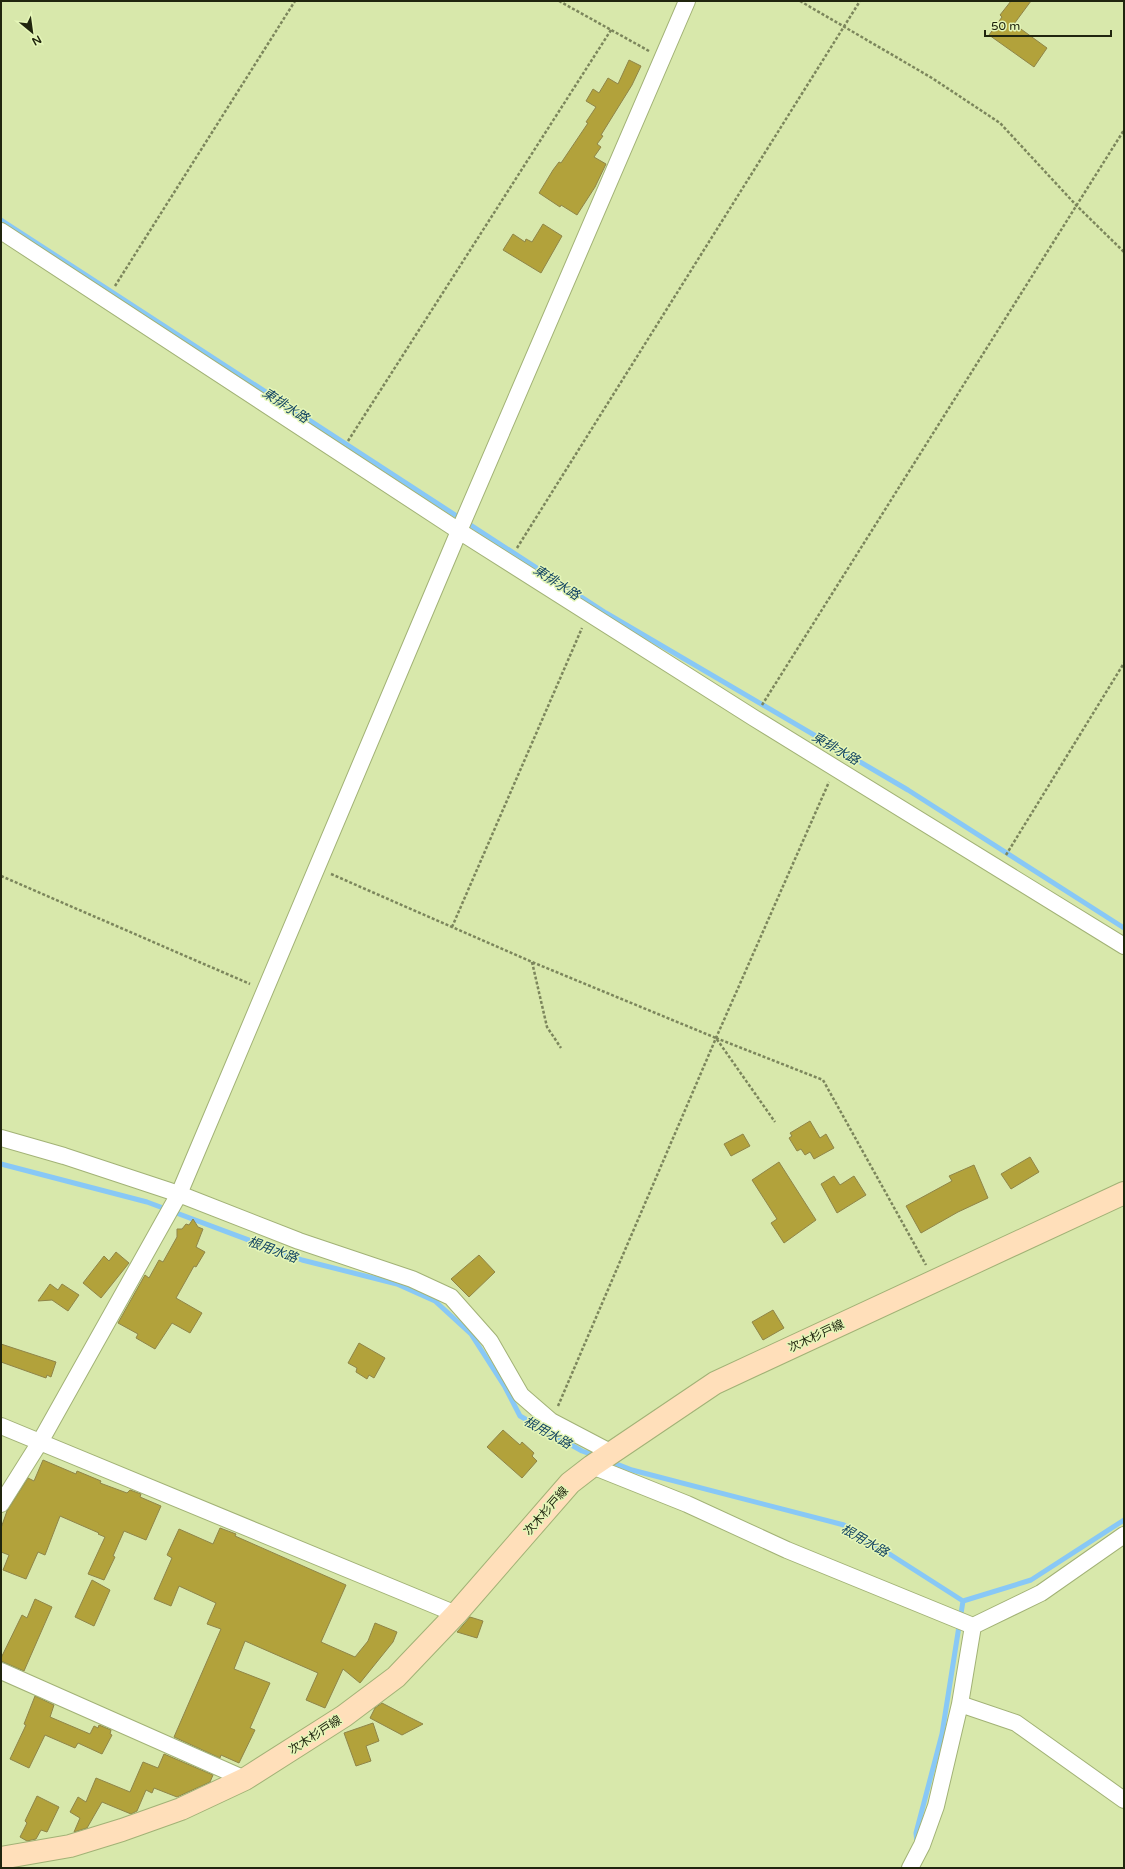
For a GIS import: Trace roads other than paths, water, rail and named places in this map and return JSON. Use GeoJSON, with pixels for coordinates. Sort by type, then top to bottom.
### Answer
{"type":"FeatureCollection","features":[{"type":"Feature","properties":{"kind":"main road","name":"次木杉戸線"},"geometry":{"type":"LineString","coordinates":[[1,1858],[70,1846],[122,1830],[181,1809],[245,1779],[344,1716],[396,1677],[456,1614],[570,1484],[592,1466],[715,1383],[1124,1193]]}},
{"type":"Feature","properties":{"kind":"street"},"geometry":{"type":"LineString","coordinates":[[1,1504],[40,1442],[179,1194],[459,531],[687,1]]}},
{"type":"Feature","properties":{"kind":"street"},"geometry":{"type":"LineString","coordinates":[[1,231],[459,531],[754,718],[835,766],[1124,946]]}},
{"type":"Feature","properties":{"kind":"street"},"geometry":{"type":"LineString","coordinates":[[1,1138],[64,1156],[179,1194],[299,1241],[412,1279],[451,1297],[490,1341],[521,1395],[551,1422],[612,1453]]}},
{"type":"Feature","properties":{"kind":"street"},"geometry":{"type":"LineString","coordinates":[[1,1426],[456,1614]]}},
{"type":"Feature","properties":{"kind":"street"},"geometry":{"type":"LineString","coordinates":[[592,1466],[687,1504],[787,1550],[973,1626],[1041,1592],[1124,1535]]}},
{"type":"Feature","properties":{"kind":"street"},"geometry":{"type":"LineString","coordinates":[[910,1868],[922,1845],[936,1806],[960,1704],[973,1626]]}},
{"type":"Feature","properties":{"kind":"street"},"geometry":{"type":"LineString","coordinates":[[1,1671],[245,1779]]}},
{"type":"Feature","properties":{"kind":"street"},"geometry":{"type":"LineString","coordinates":[[960,1704],[1016,1723],[1124,1800]]}},
{"type":"Feature","properties":{"kind":"waterway","name":"東排水路"},"geometry":{"type":"LineString","coordinates":[[1,220],[606,613],[908,790],[1124,928]]}},
{"type":"Feature","properties":{"kind":"waterway","name":"根用水路"},"geometry":{"type":"LineString","coordinates":[[1,1164],[147,1202],[302,1260],[397,1284],[435,1301],[471,1334],[505,1387],[520,1416],[582,1451],[596,1456]]}},
{"type":"Feature","properties":{"kind":"waterway","name":"根用水路"},"geometry":{"type":"LineString","coordinates":[[609,1461],[632,1470],[844,1525],[963,1601],[1031,1580],[1124,1520]]}},
{"type":"Feature","properties":{"kind":"waterway"},"geometry":{"type":"LineString","coordinates":[[917,1843],[916,1833],[942,1734],[963,1601]]}}]}
